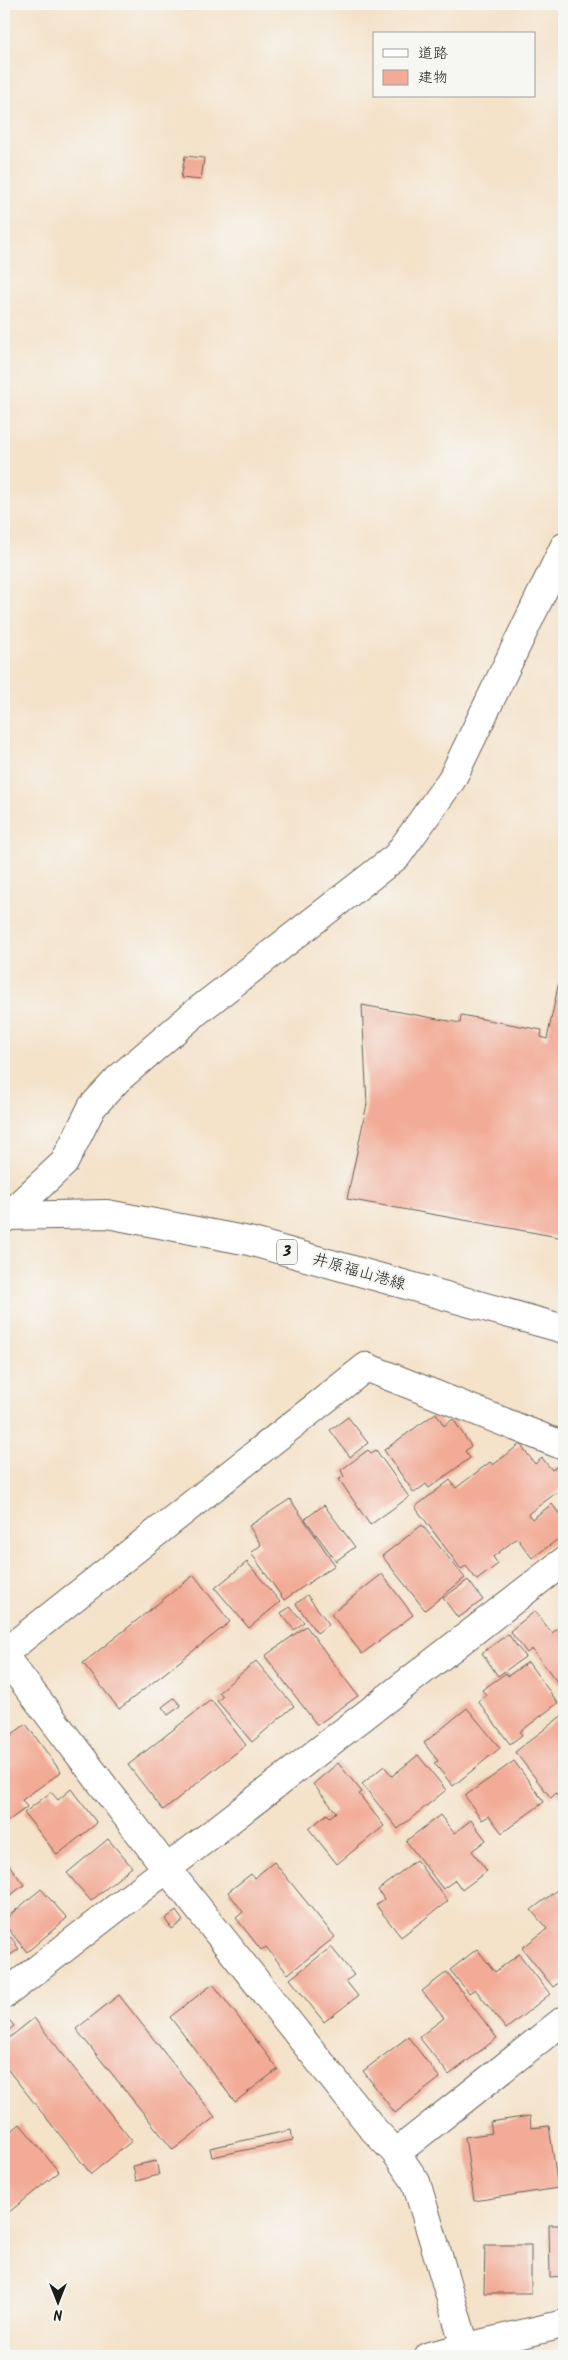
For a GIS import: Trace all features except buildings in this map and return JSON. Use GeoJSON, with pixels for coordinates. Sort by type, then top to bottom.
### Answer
{"type":"FeatureCollection","features":[{"type":"Feature","properties":{"kind":"street"},"geometry":{"type":"LineString","coordinates":[[5,1217],[64,1163],[92,1107],[118,1079],[195,1013],[397,856],[452,779],[564,547]]}},
{"type":"Feature","properties":{"kind":"street","name":"井原福山港線"},"geometry":{"type":"LineString","coordinates":[[5,1217],[107,1214],[249,1241],[564,1329]]}},
{"type":"Feature","properties":{"kind":"street"},"geometry":{"type":"LineString","coordinates":[[467,2351],[416,2182],[396,2153],[374,2130],[167,1869],[4,1654],[366,1366],[564,1446]]}},
{"type":"Feature","properties":{"kind":"street"},"geometry":{"type":"LineString","coordinates":[[4,1995],[564,1561]]}},
{"type":"Feature","properties":{"kind":"street"},"geometry":{"type":"LineString","coordinates":[[396,2153],[564,2020]]}},
{"type":"Feature","properties":{"kind":"street"},"geometry":{"type":"LineString","coordinates":[[429,2356],[467,2351],[564,2324]]}}]}
